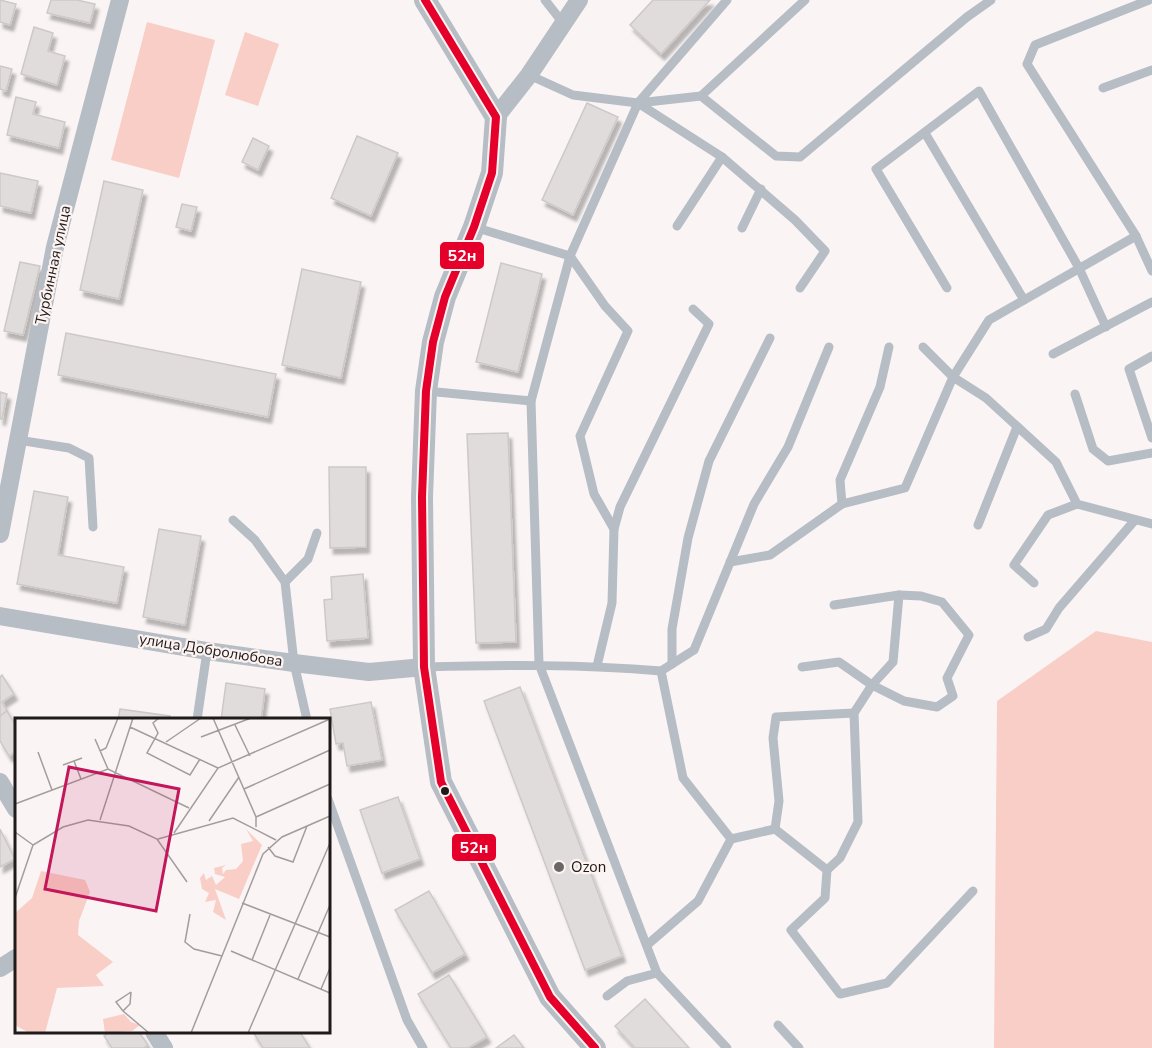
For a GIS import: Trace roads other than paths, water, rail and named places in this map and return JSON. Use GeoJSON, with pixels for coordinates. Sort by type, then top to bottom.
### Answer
{"type":"FeatureCollection","features":[{"type":"Feature","properties":{"kind":"street","name":"Турбинная улица"},"geometry":{"type":"LineString","coordinates":[[0,534],[55,247],[120,0]]}},
{"type":"Feature","properties":{"kind":"street"},"geometry":{"type":"LineString","coordinates":[[425,0],[496,117]]}},
{"type":"Feature","properties":{"kind":"street"},"geometry":{"type":"LineString","coordinates":[[579,0],[529,75],[496,117],[492,173],[474,226],[445,297],[433,342],[426,391],[422,497],[424,667],[441,782],[550,997],[595,1048]]}},
{"type":"Feature","properties":{"kind":"street","name":"улица Добролюбова"},"geometry":{"type":"LineString","coordinates":[[0,616],[207,651],[294,663],[369,672],[424,667]]}},
{"type":"Feature","properties":{"kind":"street"},"geometry":{"type":"LineString","coordinates":[[0,782],[15,807]]}},
{"type":"Feature","properties":{"kind":"street"},"geometry":{"type":"LineString","coordinates":[[0,968],[15,959]]}},
{"type":"Feature","properties":{"kind":"street"},"geometry":{"type":"LineString","coordinates":[[155,1033],[164,1048]]}},
{"type":"Feature","properties":{"kind":"lane"},"geometry":{"type":"LineString","coordinates":[[545,0],[563,23]]}},
{"type":"Feature","properties":{"kind":"lane"},"geometry":{"type":"LineString","coordinates":[[727,0],[638,103],[570,256],[531,401],[539,664],[657,973],[727,1048]]}},
{"type":"Feature","properties":{"kind":"lane"},"geometry":{"type":"LineString","coordinates":[[529,75],[573,95],[638,103],[701,96],[805,0]]}},
{"type":"Feature","properties":{"kind":"lane"},"geometry":{"type":"LineString","coordinates":[[701,96],[776,156],[800,157],[967,16],[992,0]]}},
{"type":"Feature","properties":{"kind":"lane"},"geometry":{"type":"LineString","coordinates":[[1149,0],[1035,45],[1027,64],[1136,236],[1152,271]]}},
{"type":"Feature","properties":{"kind":"lane"},"geometry":{"type":"LineString","coordinates":[[1103,88],[1152,69]]}},
{"type":"Feature","properties":{"kind":"lane"},"geometry":{"type":"LineString","coordinates":[[947,288],[876,169],[979,91],[1079,268],[1106,327]]}},
{"type":"Feature","properties":{"kind":"lane"},"geometry":{"type":"LineString","coordinates":[[638,103],[722,157],[795,220],[825,251],[800,288]]}},
{"type":"Feature","properties":{"kind":"lane"},"geometry":{"type":"LineString","coordinates":[[925,133],[1024,300]]}},
{"type":"Feature","properties":{"kind":"lane"},"geometry":{"type":"LineString","coordinates":[[677,226],[722,157]]}},
{"type":"Feature","properties":{"kind":"lane"},"geometry":{"type":"LineString","coordinates":[[742,228],[761,189]]}},
{"type":"Feature","properties":{"kind":"lane"},"geometry":{"type":"LineString","coordinates":[[474,226],[570,256],[605,306],[628,331],[580,436],[594,494],[614,529]]}},
{"type":"Feature","properties":{"kind":"lane"},"geometry":{"type":"LineString","coordinates":[[729,562],[770,555],[842,504],[905,488],[953,377],[989,320],[1136,236]]}},
{"type":"Feature","properties":{"kind":"lane"},"geometry":{"type":"LineString","coordinates":[[1053,354],[1152,302]]}},
{"type":"Feature","properties":{"kind":"lane"},"geometry":{"type":"LineString","coordinates":[[597,666],[612,603],[614,529],[620,507],[709,324],[693,309]]}},
{"type":"Feature","properties":{"kind":"lane"},"geometry":{"type":"LineString","coordinates":[[672,664],[672,628],[684,561],[709,461],[770,338]]}},
{"type":"Feature","properties":{"kind":"lane"},"geometry":{"type":"LineString","coordinates":[[424,667],[539,664],[661,671],[694,650],[754,504],[788,447],[829,347]]}},
{"type":"Feature","properties":{"kind":"lane"},"geometry":{"type":"LineString","coordinates":[[842,504],[840,480],[880,387],[889,347]]}},
{"type":"Feature","properties":{"kind":"lane"},"geometry":{"type":"LineString","coordinates":[[923,347],[953,377],[986,398],[1056,462],[1077,504]]}},
{"type":"Feature","properties":{"kind":"lane"},"geometry":{"type":"LineString","coordinates":[[1152,356],[1128,369],[1152,438]]}},
{"type":"Feature","properties":{"kind":"lane"},"geometry":{"type":"LineString","coordinates":[[426,391],[531,401]]}},
{"type":"Feature","properties":{"kind":"lane"},"geometry":{"type":"LineString","coordinates":[[1075,394],[1093,449],[1108,461],[1152,453]]}},
{"type":"Feature","properties":{"kind":"lane"},"geometry":{"type":"LineString","coordinates":[[978,525],[1017,427]]}},
{"type":"Feature","properties":{"kind":"lane"},"geometry":{"type":"LineString","coordinates":[[18,440],[69,448],[89,458],[93,527]]}},
{"type":"Feature","properties":{"kind":"lane"},"geometry":{"type":"LineString","coordinates":[[1034,582],[1014,565],[1048,515],[1077,504],[1152,524]]}},
{"type":"Feature","properties":{"kind":"lane"},"geometry":{"type":"LineString","coordinates":[[233,520],[255,540],[285,582],[294,663],[307,718]]}},
{"type":"Feature","properties":{"kind":"lane"},"geometry":{"type":"LineString","coordinates":[[1028,637],[1046,629],[1059,609],[1135,520]]}},
{"type":"Feature","properties":{"kind":"lane"},"geometry":{"type":"LineString","coordinates":[[285,582],[308,559],[317,533]]}},
{"type":"Feature","properties":{"kind":"lane"},"geometry":{"type":"LineString","coordinates":[[899,595],[893,662],[872,685],[855,713],[858,822],[840,858],[827,870],[825,898],[791,930],[840,994],[887,982],[973,891]]}},
{"type":"Feature","properties":{"kind":"lane"},"geometry":{"type":"LineString","coordinates":[[802,667],[839,662],[872,685],[904,701],[937,707],[953,696],[947,678],[969,635],[942,602],[921,596],[899,595],[834,605]]}},
{"type":"Feature","properties":{"kind":"lane"},"geometry":{"type":"LineString","coordinates":[[196,718],[207,651]]}},
{"type":"Feature","properties":{"kind":"lane"},"geometry":{"type":"LineString","coordinates":[[661,671],[683,778],[731,839]]}},
{"type":"Feature","properties":{"kind":"lane"},"geometry":{"type":"LineString","coordinates":[[775,830],[779,801],[773,738],[776,717],[855,713]]}},
{"type":"Feature","properties":{"kind":"lane"},"geometry":{"type":"LineString","coordinates":[[330,805],[407,1020],[423,1048]]}},
{"type":"Feature","properties":{"kind":"lane"},"geometry":{"type":"LineString","coordinates":[[731,839],[775,830],[827,870]]}},
{"type":"Feature","properties":{"kind":"lane"},"geometry":{"type":"LineString","coordinates":[[647,945],[698,901],[731,839]]}},
{"type":"Feature","properties":{"kind":"lane"},"geometry":{"type":"LineString","coordinates":[[607,996],[627,981],[657,973]]}},
{"type":"Feature","properties":{"kind":"lane"},"geometry":{"type":"LineString","coordinates":[[778,1025],[799,1048]]}},
{"type":"Feature","properties":{"kind":"place","name":"Ozon"},"geometry":{"type":"Point","coordinates":[559,867]}}]}
